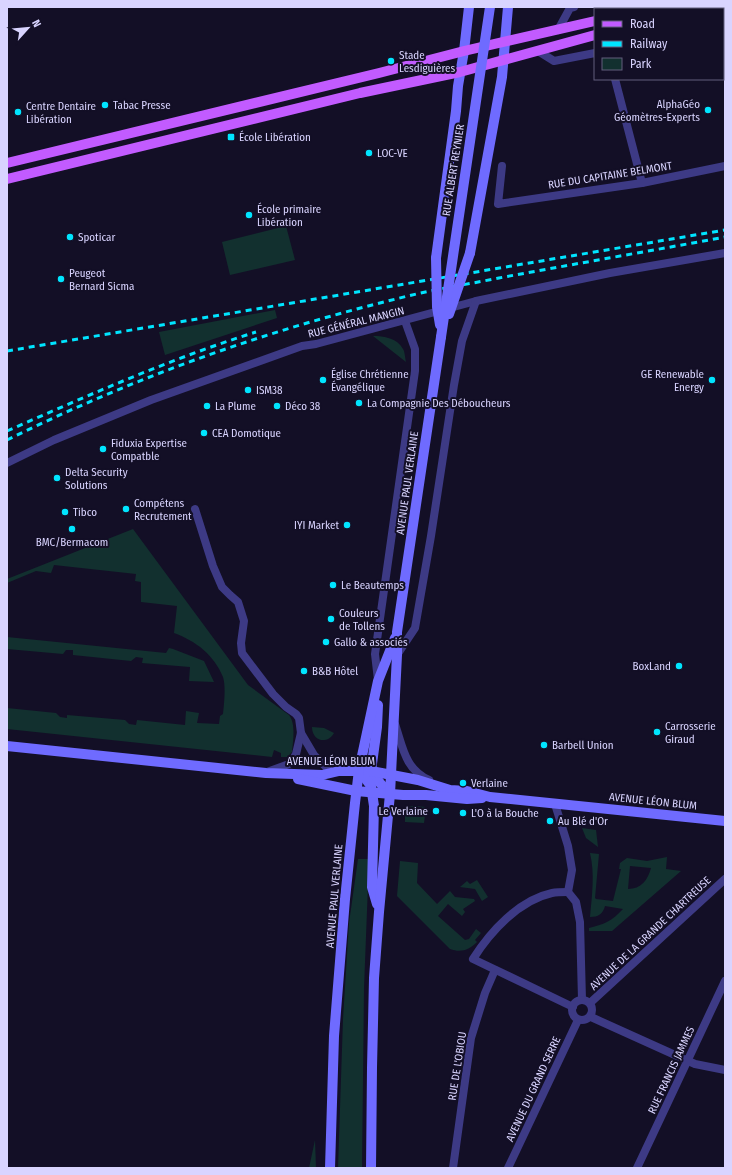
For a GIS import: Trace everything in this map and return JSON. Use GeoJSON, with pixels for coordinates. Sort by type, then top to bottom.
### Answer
{"type":"FeatureCollection","features":[{"type":"Feature","properties":{"kind":"main road"},"geometry":{"type":"LineString","coordinates":[[441,337],[437,307],[436,258],[469,7]]}},
{"type":"Feature","properties":{"kind":"main road","name":"RUE ALBERT REYNIER"},"geometry":{"type":"LineString","coordinates":[[441,337],[490,7]]}},
{"type":"Feature","properties":{"kind":"main road"},"geometry":{"type":"LineString","coordinates":[[441,337],[470,253],[504,61],[508,7]]}},
{"type":"Feature","properties":{"kind":"main road"},"geometry":{"type":"LineString","coordinates":[[7,163],[505,41],[594,21]]}},
{"type":"Feature","properties":{"kind":"main road"},"geometry":{"type":"LineString","coordinates":[[7,179],[360,93],[460,72],[594,35]]}},
{"type":"Feature","properties":{"kind":"main road","name":"AVENUE PAUL VERLAINE"},"geometry":{"type":"LineString","coordinates":[[371,1168],[374,978],[391,779],[397,632],[441,337]]}},
{"type":"Feature","properties":{"kind":"main road","name":"AVENUE PAUL VERLAINE"},"geometry":{"type":"LineString","coordinates":[[330,1168],[334,1036],[345,899],[359,770],[378,681],[397,632]]}},
{"type":"Feature","properties":{"kind":"main road"},"geometry":{"type":"LineString","coordinates":[[378,681],[377,727],[373,782],[374,806],[372,887],[379,912]]}},
{"type":"Feature","properties":{"kind":"main road","name":"AVENUE LÉON BLUM"},"geometry":{"type":"LineString","coordinates":[[7,746],[266,773],[322,775],[359,770],[390,794],[426,795],[468,799],[490,797]]}},
{"type":"Feature","properties":{"kind":"main road","name":"AVENUE LÉON BLUM"},"geometry":{"type":"LineString","coordinates":[[266,773],[299,779],[338,782],[357,787],[373,782],[391,779],[418,780],[450,790],[467,791],[490,797],[725,821]]}},
{"type":"Feature","properties":{"kind":"main road"},"geometry":{"type":"LineString","coordinates":[[373,782],[391,779]]}},
{"type":"Feature","properties":{"kind":"street"},"geometry":{"type":"LineString","coordinates":[[558,30],[570,8],[574,7]]}},
{"type":"Feature","properties":{"kind":"street"},"geometry":{"type":"LineString","coordinates":[[538,51],[554,61],[594,52]]}},
{"type":"Feature","properties":{"kind":"street"},"geometry":{"type":"LineString","coordinates":[[615,80],[642,182]]}},
{"type":"Feature","properties":{"kind":"street","name":"RUE DU CAPITAINE BELMONT"},"geometry":{"type":"LineString","coordinates":[[502,166],[498,204],[642,182],[725,166]]}},
{"type":"Feature","properties":{"kind":"street","name":"RUE GÉNÉRAL MANGIN"},"geometry":{"type":"LineString","coordinates":[[7,463],[54,440],[129,409],[302,346],[316,344],[406,321],[476,301],[610,273],[725,253]]}},
{"type":"Feature","properties":{"kind":"street"},"geometry":{"type":"LineString","coordinates":[[397,655],[415,628],[432,536],[454,385],[462,342],[476,301]]}},
{"type":"Feature","properties":{"kind":"street"},"geometry":{"type":"LineString","coordinates":[[378,681],[375,654],[415,371],[415,349],[406,321]]}},
{"type":"Feature","properties":{"kind":"street"},"geometry":{"type":"LineString","coordinates":[[195,509],[213,566],[222,586],[238,602],[244,621],[241,643],[242,653],[273,694],[299,718],[301,734],[296,754],[292,761],[289,764],[266,773]]}},
{"type":"Feature","properties":{"kind":"street"},"geometry":{"type":"LineString","coordinates":[[393,721],[406,757],[413,769],[420,776],[450,790]]}},
{"type":"Feature","properties":{"kind":"street"},"geometry":{"type":"LineString","coordinates":[[301,734],[314,755],[332,773]]}},
{"type":"Feature","properties":{"kind":"street"},"geometry":{"type":"LineString","coordinates":[[555,804],[568,846],[572,870],[568,892],[576,902],[580,922],[586,1002],[593,1010],[591,1016],[585,1020],[578,1020],[572,1013],[573,1007],[576,1002],[586,1002]]}},
{"type":"Feature","properties":{"kind":"street","name":"AVENUE DE LA GRANDE CHARTREUSE"},"geometry":{"type":"LineString","coordinates":[[586,1002],[725,879]]}},
{"type":"Feature","properties":{"kind":"street"},"geometry":{"type":"LineString","coordinates":[[568,892],[553,892],[517,910],[496,929],[480,948],[473,960],[573,1007]]}},
{"type":"Feature","properties":{"kind":"street","name":"RUE DE L'OBIOU"},"geometry":{"type":"LineString","coordinates":[[453,1168],[471,1038],[485,993],[495,970]]}},
{"type":"Feature","properties":{"kind":"street","name":"RUE FRANCIS JAMMES"},"geometry":{"type":"LineString","coordinates":[[637,1168],[725,981]]}},
{"type":"Feature","properties":{"kind":"street"},"geometry":{"type":"LineString","coordinates":[[591,1016],[695,1064],[725,1070]]}},
{"type":"Feature","properties":{"kind":"street","name":"AVENUE DU GRAND SERRE"},"geometry":{"type":"LineString","coordinates":[[508,1168],[578,1020]]}},
{"type":"Feature","properties":{"kind":"green space"},"geometry":{"type":"Polygon","coordinates":[[[286,226],[295,260],[230,275],[222,242],[286,226]]]}},
{"type":"Feature","properties":{"kind":"green space"},"geometry":{"type":"Polygon","coordinates":[[[275,310],[277,318],[165,355],[159,332],[275,310]]]}},
{"type":"Feature","properties":{"kind":"green space"},"geometry":{"type":"Polygon","coordinates":[[[373,336],[386,337],[397,342],[404,350],[406,362],[373,336]]]}},
{"type":"Feature","properties":{"kind":"green space"},"geometry":{"type":"Polygon","coordinates":[[[133,529],[248,685],[289,715],[293,723],[293,738],[292,752],[287,757],[281,757],[281,753],[274,750],[272,757],[7,729],[7,708],[56,713],[60,717],[67,718],[67,715],[125,720],[129,724],[136,725],[137,720],[185,725],[186,711],[199,713],[197,723],[219,724],[220,716],[223,714],[225,690],[223,677],[219,669],[215,662],[197,645],[174,633],[177,606],[141,602],[141,582],[135,581],[136,574],[54,565],[51,573],[36,571],[7,583],[7,579],[133,529]]]}},
{"type":"Feature","properties":{"kind":"green space"},"geometry":{"type":"Polygon","coordinates":[[[7,637],[166,653],[169,648],[204,661],[214,682],[189,681],[190,667],[142,663],[143,658],[136,657],[131,661],[73,655],[73,650],[66,650],[63,654],[7,649],[7,637]]]}},
{"type":"Feature","properties":{"kind":"green space"},"geometry":{"type":"Polygon","coordinates":[[[312,727],[324,728],[334,733],[328,739],[320,740],[314,736],[312,727]]]}},
{"type":"Feature","properties":{"kind":"green space"},"geometry":{"type":"Polygon","coordinates":[[[408,807],[426,807],[424,823],[405,822],[405,811],[408,807]]]}},
{"type":"Feature","properties":{"kind":"green space"},"geometry":{"type":"Polygon","coordinates":[[[582,828],[596,830],[598,847],[586,838],[582,828]]]}},
{"type":"Feature","properties":{"kind":"green space"},"geometry":{"type":"Polygon","coordinates":[[[590,853],[599,854],[595,898],[613,901],[621,869],[619,869],[620,863],[627,858],[647,861],[667,857],[666,869],[681,871],[612,931],[589,931],[589,928],[608,922],[623,909],[605,906],[600,914],[590,917],[593,885],[592,861],[590,853]],[[630,866],[628,889],[633,889],[640,886],[646,880],[651,868],[630,866]]]}},
{"type":"Feature","properties":{"kind":"green space"},"geometry":{"type":"Polygon","coordinates":[[[358,859],[369,859],[364,988],[362,1168],[338,1168],[343,1019],[349,923],[358,859]]]}},
{"type":"Feature","properties":{"kind":"green space"},"geometry":{"type":"Polygon","coordinates":[[[400,861],[418,863],[417,883],[437,904],[450,891],[455,897],[474,899],[475,901],[463,909],[465,912],[462,916],[448,904],[438,916],[465,940],[469,939],[476,929],[481,933],[475,940],[477,942],[474,945],[461,951],[450,949],[397,896],[400,861]]]}},
{"type":"Feature","properties":{"kind":"green space"},"geometry":{"type":"Polygon","coordinates":[[[477,880],[488,897],[482,901],[475,889],[460,887],[467,881],[470,884],[477,880]]]}},
{"type":"Feature","properties":{"kind":"green space"},"geometry":{"type":"Polygon","coordinates":[[[315,1140],[316,1168],[309,1168],[315,1140]]]}},
{"type":"Feature","properties":{"kind":"railway"},"geometry":{"type":"LineString","coordinates":[[7,351],[725,230]]}},
{"type":"Feature","properties":{"kind":"railway"},"geometry":{"type":"LineString","coordinates":[[7,440],[149,377],[197,359],[296,326],[434,290],[725,237]]}},
{"type":"Feature","properties":{"kind":"railway"},"geometry":{"type":"LineString","coordinates":[[7,431],[161,366],[256,332]]}},
{"type":"Feature","properties":{"kind":"place","name":"Stade Lesdiguières"},"geometry":{"type":"Point","coordinates":[391,61]}},
{"type":"Feature","properties":{"kind":"place","name":"Tabac Presse"},"geometry":{"type":"Point","coordinates":[105,105]}},
{"type":"Feature","properties":{"kind":"place","name":"AlphaGéo Géomètres-Experts"},"geometry":{"type":"Point","coordinates":[708,110]}},
{"type":"Feature","properties":{"kind":"place","name":"Centre Dentaire Libération"},"geometry":{"type":"Point","coordinates":[18,112]}},
{"type":"Feature","properties":{"kind":"place","name":"École Libération"},"geometry":{"type":"Point","coordinates":[231,137]}},
{"type":"Feature","properties":{"kind":"place","name":"LOC-VE"},"geometry":{"type":"Point","coordinates":[369,153]}},
{"type":"Feature","properties":{"kind":"place","name":"École primaire Libération"},"geometry":{"type":"Point","coordinates":[249,215]}},
{"type":"Feature","properties":{"kind":"place","name":"Spoticar"},"geometry":{"type":"Point","coordinates":[70,237]}},
{"type":"Feature","properties":{"kind":"place","name":"Peugeot Bernard Sicma"},"geometry":{"type":"Point","coordinates":[61,279]}},
{"type":"Feature","properties":{"kind":"place","name":"Église Chrétienne Évangélique"},"geometry":{"type":"Point","coordinates":[323,380]}},
{"type":"Feature","properties":{"kind":"place","name":"GE Renewable Energy"},"geometry":{"type":"Point","coordinates":[712,380]}},
{"type":"Feature","properties":{"kind":"place","name":"ISM38"},"geometry":{"type":"Point","coordinates":[248,390]}},
{"type":"Feature","properties":{"kind":"place","name":"La Compagnie Des Déboucheurs"},"geometry":{"type":"Point","coordinates":[359,403]}},
{"type":"Feature","properties":{"kind":"place","name":"La Plume"},"geometry":{"type":"Point","coordinates":[207,406]}},
{"type":"Feature","properties":{"kind":"place","name":"Déco 38"},"geometry":{"type":"Point","coordinates":[277,406]}},
{"type":"Feature","properties":{"kind":"place","name":"CEA Domotique"},"geometry":{"type":"Point","coordinates":[204,433]}},
{"type":"Feature","properties":{"kind":"place","name":"Fiduxia Expertise Compatble"},"geometry":{"type":"Point","coordinates":[103,449]}},
{"type":"Feature","properties":{"kind":"place","name":"Delta Security Solutions"},"geometry":{"type":"Point","coordinates":[57,478]}},
{"type":"Feature","properties":{"kind":"place","name":"Compétens Recrutement"},"geometry":{"type":"Point","coordinates":[126,509]}},
{"type":"Feature","properties":{"kind":"place","name":"Tibco"},"geometry":{"type":"Point","coordinates":[65,512]}},
{"type":"Feature","properties":{"kind":"place","name":"IYI Market"},"geometry":{"type":"Point","coordinates":[347,525]}},
{"type":"Feature","properties":{"kind":"place","name":"BMC/Bermacom"},"geometry":{"type":"Point","coordinates":[72,529]}},
{"type":"Feature","properties":{"kind":"place","name":"Le Beautemps"},"geometry":{"type":"Point","coordinates":[333,585]}},
{"type":"Feature","properties":{"kind":"place","name":"Couleurs de Tollens"},"geometry":{"type":"Point","coordinates":[331,619]}},
{"type":"Feature","properties":{"kind":"place","name":"Gallo & associés"},"geometry":{"type":"Point","coordinates":[326,642]}},
{"type":"Feature","properties":{"kind":"place","name":"BoxLand"},"geometry":{"type":"Point","coordinates":[679,666]}},
{"type":"Feature","properties":{"kind":"place","name":"B&B Hôtel"},"geometry":{"type":"Point","coordinates":[304,671]}},
{"type":"Feature","properties":{"kind":"place","name":"Carrosserie Giraud"},"geometry":{"type":"Point","coordinates":[657,732]}},
{"type":"Feature","properties":{"kind":"place","name":"Barbell Union"},"geometry":{"type":"Point","coordinates":[544,745]}},
{"type":"Feature","properties":{"kind":"place","name":"Verlaine"},"geometry":{"type":"Point","coordinates":[463,783]}},
{"type":"Feature","properties":{"kind":"place","name":"Le Verlaine"},"geometry":{"type":"Point","coordinates":[436,811]}},
{"type":"Feature","properties":{"kind":"place","name":"L'O à la Bouche"},"geometry":{"type":"Point","coordinates":[463,813]}},
{"type":"Feature","properties":{"kind":"place","name":"Au Blé d'Or"},"geometry":{"type":"Point","coordinates":[550,821]}}]}
